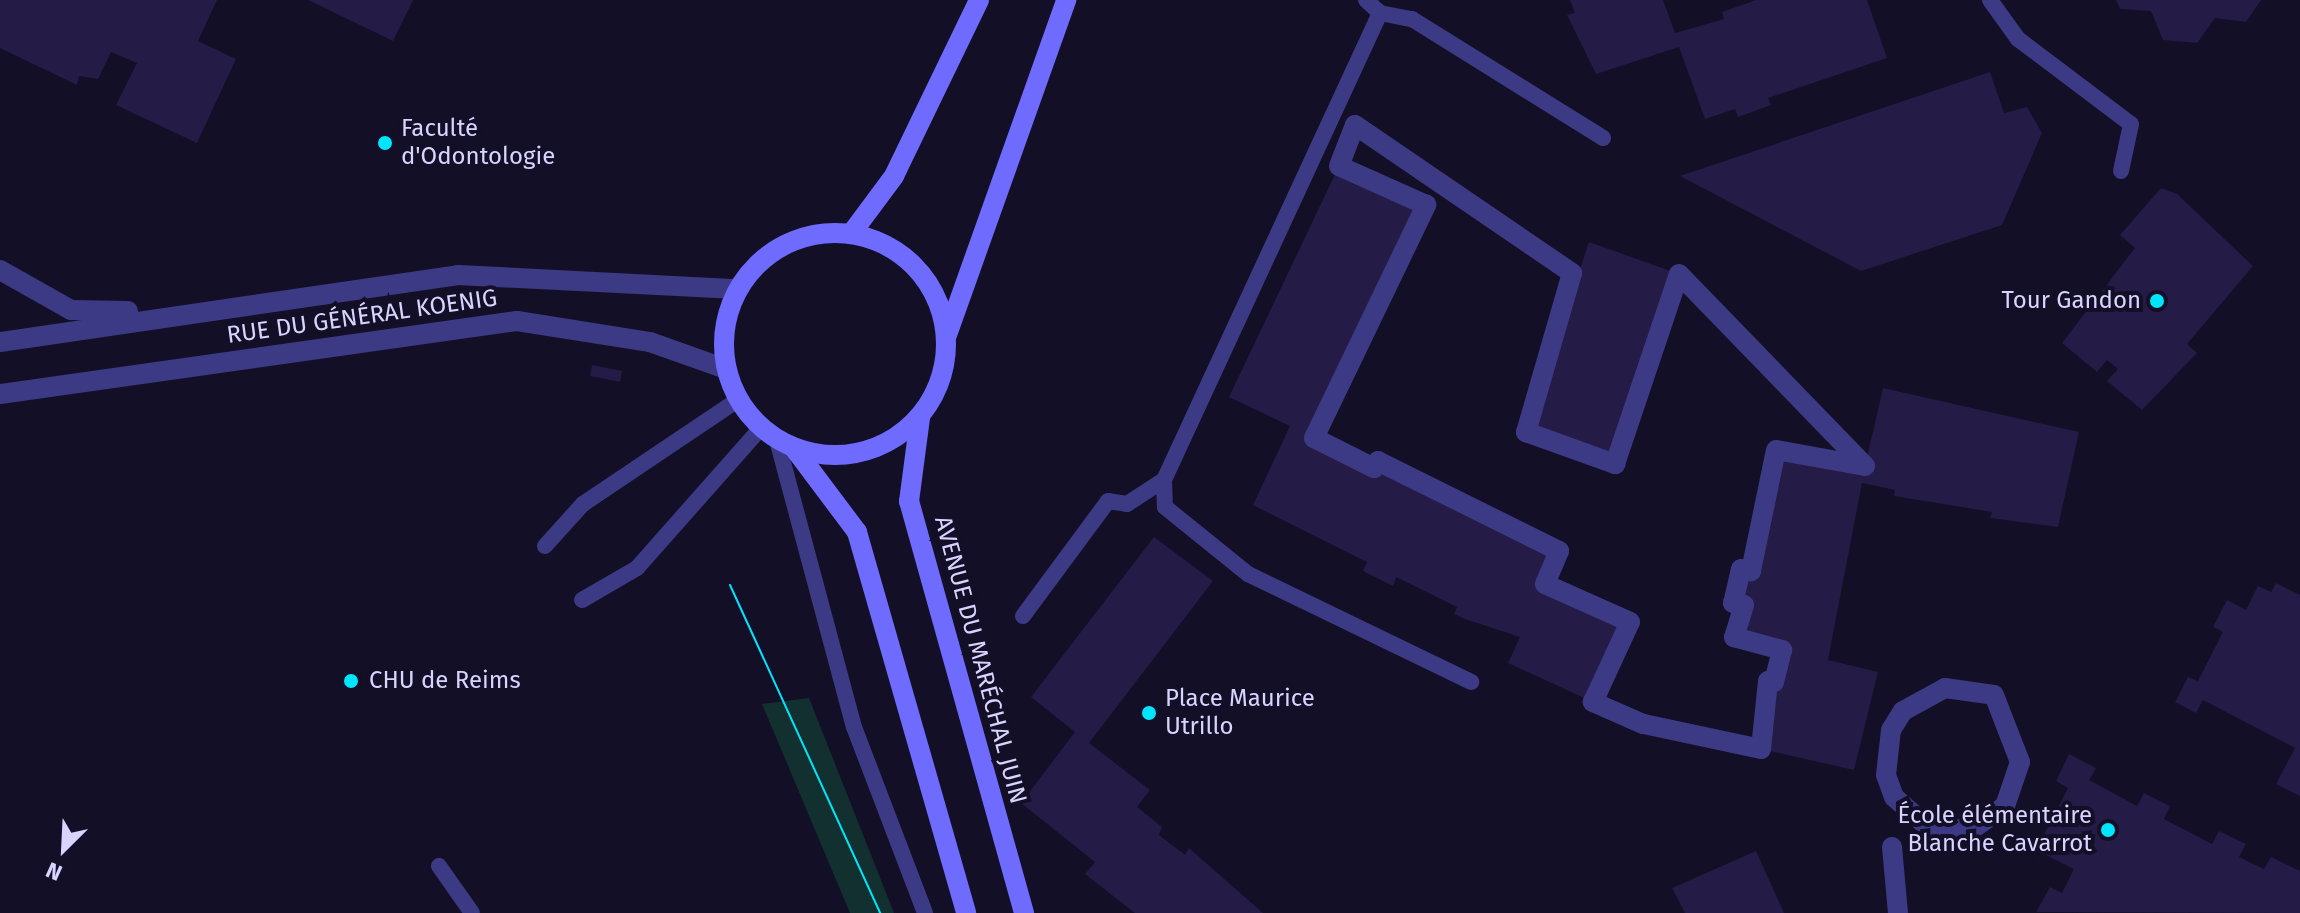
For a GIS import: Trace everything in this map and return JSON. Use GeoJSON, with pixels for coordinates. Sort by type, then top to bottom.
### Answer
{"type":"FeatureCollection","features":[{"type":"Feature","properties":{"kind":"main road"},"geometry":{"type":"LineString","coordinates":[[851,234],[894,176],[979,0]]}},
{"type":"Feature","properties":{"kind":"main road"},"geometry":{"type":"LineString","coordinates":[[777,439],[862,453],[920,418],[942,379],[947,335],[1066,0]]}},
{"type":"Feature","properties":{"kind":"main road"},"geometry":{"type":"LineString","coordinates":[[947,335],[938,299],[917,267],[887,245],[851,234],[786,244],[737,289],[727,314],[726,369],[738,400],[777,439],[857,532],[966,913]]}},
{"type":"Feature","properties":{"kind":"main road","name":"AVENUE DU MARÉCHAL JUIN"},"geometry":{"type":"LineString","coordinates":[[920,418],[909,501],[1024,913]]}},
{"type":"Feature","properties":{"kind":"street"},"geometry":{"type":"LineString","coordinates":[[1355,125],[1572,273],[1526,432],[1615,464],[1679,274],[1865,466],[1776,450],[1751,571],[1741,569],[1733,603],[1744,605],[1734,637],[1782,650],[1774,682],[1768,681],[1761,749],[1643,724],[1593,702],[1630,622],[1545,584],[1559,551],[1378,461],[1374,468],[1314,438],[1426,205],[1339,166],[1355,125]]}},
{"type":"Feature","properties":{"kind":"street","name":"RUE DU GÉNÉRAL KOENIG"},"geometry":{"type":"LineString","coordinates":[[0,270],[71,310],[184,311]]}},
{"type":"Feature","properties":{"kind":"street","name":"RUE DU GÉNÉRAL KOENIG"},"geometry":{"type":"LineString","coordinates":[[0,342],[184,311],[458,275],[737,289]]}},
{"type":"Feature","properties":{"kind":"street","name":"RUE DU GÉNÉRAL KOENIG"},"geometry":{"type":"LineString","coordinates":[[0,394],[517,321],[650,342],[726,369]]}},
{"type":"Feature","properties":{"kind":"street"},"geometry":{"type":"LineString","coordinates":[[1945,688],[1994,695],[2020,762],[2016,788],[1991,822],[1971,830],[1928,827],[1894,797],[1885,752],[1891,730],[1921,697],[1945,688]]}},
{"type":"Feature","properties":{"kind":"street"},"geometry":{"type":"LineString","coordinates":[[1892,847],[1898,913]]}},
{"type":"Feature","properties":{"kind":"lane"},"geometry":{"type":"LineString","coordinates":[[1366,0],[1380,13],[1412,19],[1603,138]]}},
{"type":"Feature","properties":{"kind":"lane"},"geometry":{"type":"LineString","coordinates":[[1990,0],[2018,39],[2131,124],[2121,171]]}},
{"type":"Feature","properties":{"kind":"lane"},"geometry":{"type":"LineString","coordinates":[[1380,13],[1164,480],[1165,507],[1248,574],[1471,682]]}},
{"type":"Feature","properties":{"kind":"lane"},"geometry":{"type":"LineString","coordinates":[[545,546],[583,504],[738,400]]}},
{"type":"Feature","properties":{"kind":"lane"},"geometry":{"type":"LineString","coordinates":[[582,600],[637,568],[777,439],[854,727],[925,913]]}},
{"type":"Feature","properties":{"kind":"lane"},"geometry":{"type":"LineString","coordinates":[[1023,616],[1108,501],[1127,504],[1164,480]]}},
{"type":"Feature","properties":{"kind":"lane"},"geometry":{"type":"LineString","coordinates":[[439,866],[472,913]]}},
{"type":"Feature","properties":{"kind":"green space"},"geometry":{"type":"Polygon","coordinates":[[[809,698],[894,913],[850,913],[762,704],[809,698]]]}},
{"type":"Feature","properties":{"kind":"building"},"geometry":{"type":"Polygon","coordinates":[[[0,0],[217,0],[198,41],[236,59],[197,143],[116,105],[137,63],[111,52],[98,79],[79,76],[77,85],[0,48],[0,0]]]}},
{"type":"Feature","properties":{"kind":"building"},"geometry":{"type":"Polygon","coordinates":[[[308,0],[413,0],[393,41],[308,0]]]}},
{"type":"Feature","properties":{"kind":"building"},"geometry":{"type":"Polygon","coordinates":[[[1570,0],[1663,0],[1675,33],[1724,19],[1722,12],[1756,0],[1867,0],[1887,58],[1768,98],[1771,105],[1738,117],[1735,109],[1705,119],[1679,47],[1596,74],[1567,15],[1575,13],[1570,0]]]}},
{"type":"Feature","properties":{"kind":"building"},"geometry":{"type":"Polygon","coordinates":[[[2116,0],[2261,0],[2246,22],[2215,18],[2197,43],[2163,40],[2151,11],[2120,9],[2116,0]]]}},
{"type":"Feature","properties":{"kind":"building"},"geometry":{"type":"Polygon","coordinates":[[[1990,72],[2004,113],[2027,107],[2042,133],[2002,225],[1861,271],[1680,176],[1990,72]]]}},
{"type":"Feature","properties":{"kind":"building"},"geometry":{"type":"Polygon","coordinates":[[[1339,166],[1426,205],[1314,438],[1559,551],[1545,584],[1630,622],[1593,702],[1508,663],[1520,637],[1454,614],[1457,607],[1396,577],[1393,586],[1363,571],[1367,562],[1253,505],[1290,426],[1229,397],[1339,166]]]}},
{"type":"Feature","properties":{"kind":"building","name":"Tour Gandon"},"geometry":{"type":"Polygon","coordinates":[[[2161,188],[2177,194],[2253,266],[2187,344],[2197,353],[2142,410],[2107,381],[2118,369],[2107,360],[2097,372],[2062,343],[2135,248],[2120,235],[2161,188]]]}},
{"type":"Feature","properties":{"kind":"building"},"geometry":{"type":"Polygon","coordinates":[[[1589,242],[1679,274],[1615,464],[1526,432],[1589,242]]]}},
{"type":"Feature","properties":{"kind":"building"},"geometry":{"type":"Polygon","coordinates":[[[592,365],[622,371],[620,382],[590,376],[592,365]]]}},
{"type":"Feature","properties":{"kind":"building"},"geometry":{"type":"Polygon","coordinates":[[[1883,388],[2079,432],[2058,527],[1990,518],[1992,512],[1894,496],[1895,490],[1862,483],[1828,660],[1878,672],[1854,770],[1761,749],[1782,649],[1734,637],[1776,450],[1865,466],[1883,388]]]}},
{"type":"Feature","properties":{"kind":"building"},"geometry":{"type":"Polygon","coordinates":[[[1154,537],[1213,581],[1089,743],[1150,790],[1137,807],[1162,827],[1159,835],[1185,855],[1189,848],[1263,913],[1135,913],[1085,874],[1095,862],[1021,803],[1075,732],[1031,697],[1154,537]]]}},
{"type":"Feature","properties":{"kind":"building"},"geometry":{"type":"Polygon","coordinates":[[[2276,583],[2300,595],[2300,796],[2276,784],[2295,748],[2203,700],[2196,713],[2175,702],[2188,677],[2198,681],[2223,632],[2213,627],[2227,600],[2246,610],[2258,586],[2271,592],[2276,583]]]}},
{"type":"Feature","properties":{"kind":"building","name":"École élémentaire Blanche Cavarrot"},"geometry":{"type":"Polygon","coordinates":[[[2069,754],[2096,768],[2089,780],[2137,806],[2144,793],[2170,806],[2164,819],[2212,844],[2219,831],[2246,844],[2239,857],[2264,869],[2271,857],[2300,871],[2300,913],[2036,912],[2050,887],[2062,893],[2074,869],[2036,850],[2068,788],[2056,781],[2069,754]]]}},
{"type":"Feature","properties":{"kind":"building"},"geometry":{"type":"Polygon","coordinates":[[[1756,851],[1784,913],[1685,913],[1672,888],[1756,851]]]}},
{"type":"Feature","properties":{"kind":"tram line"},"geometry":{"type":"LineString","coordinates":[[730,585],[880,913]]}},
{"type":"Feature","properties":{"kind":"place","name":"Faculté d'Odontologie"},"geometry":{"type":"Point","coordinates":[385,143]}},
{"type":"Feature","properties":{"kind":"place","name":"Tour Gandon"},"geometry":{"type":"Point","coordinates":[2157,301]}},
{"type":"Feature","properties":{"kind":"place","name":"CHU de Reims"},"geometry":{"type":"Point","coordinates":[351,681]}},
{"type":"Feature","properties":{"kind":"place","name":"Place Maurice Utrillo"},"geometry":{"type":"Point","coordinates":[1149,713]}},
{"type":"Feature","properties":{"kind":"place","name":"École élémentaire Blanche Cavarrot"},"geometry":{"type":"Point","coordinates":[2108,830]}}]}
